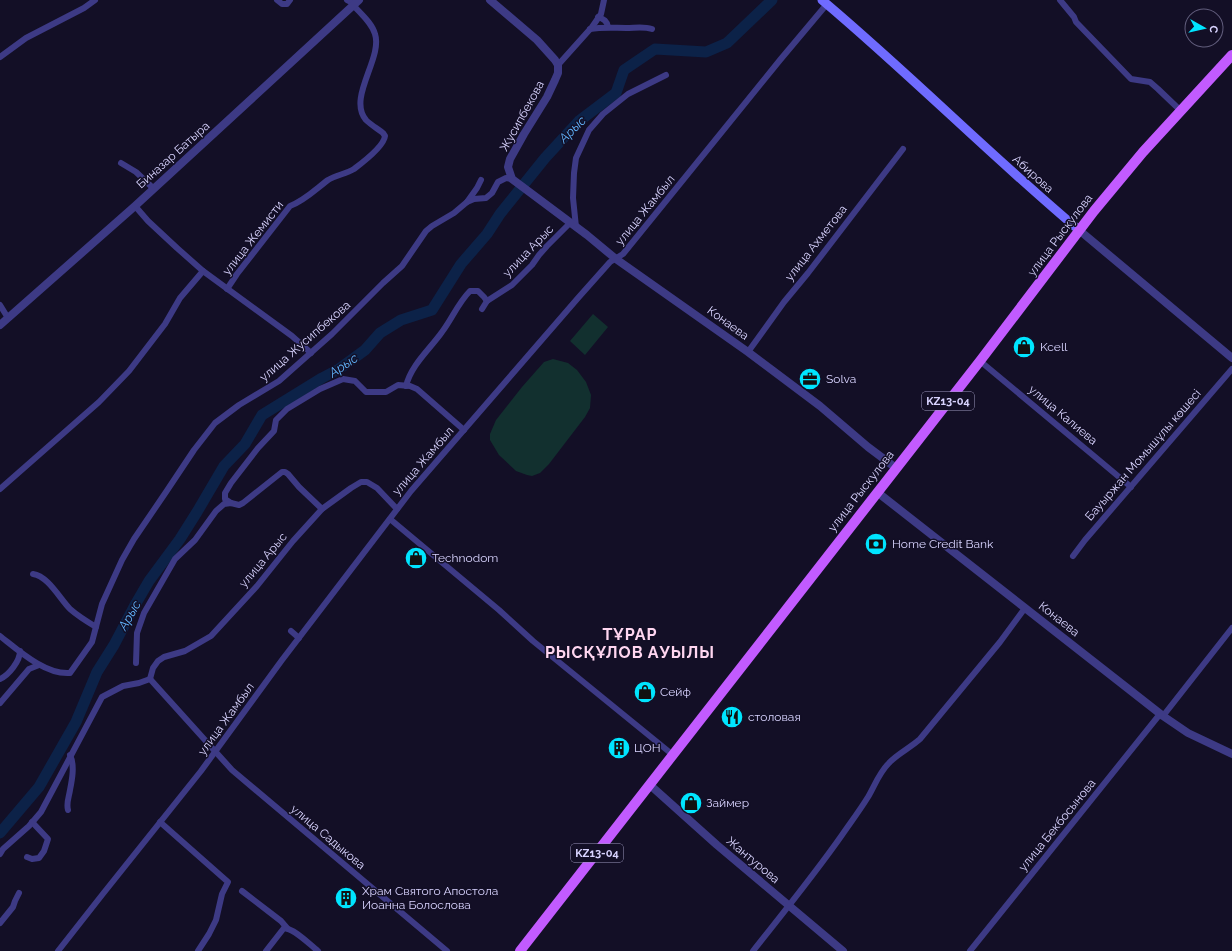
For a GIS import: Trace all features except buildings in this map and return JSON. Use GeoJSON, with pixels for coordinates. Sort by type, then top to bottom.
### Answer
{"type":"FeatureCollection","features":[{"type":"Feature","properties":{"kind":"main road","name":"Абирова"},"geometry":{"type":"LineString","coordinates":[[824,1],[1079,230]]}},
{"type":"Feature","properties":{"kind":"main road","name":"улица Рыскулова"},"geometry":{"type":"LineString","coordinates":[[520,951],[980,361],[1079,230],[1143,152],[1232,55]]}},
{"type":"Feature","properties":{"kind":"street"},"geometry":{"type":"LineString","coordinates":[[0,57],[26,38],[84,8],[94,0]]}},
{"type":"Feature","properties":{"kind":"street"},"geometry":{"type":"LineString","coordinates":[[277,0],[282,4],[287,4],[290,0]]}},
{"type":"Feature","properties":{"kind":"street"},"geometry":{"type":"LineString","coordinates":[[490,0],[537,40],[558,65],[590,29],[601,14],[604,0]]}},
{"type":"Feature","properties":{"kind":"street"},"geometry":{"type":"LineString","coordinates":[[1060,0],[1074,17],[1076,22],[1131,79],[1150,82],[1181,111]]}},
{"type":"Feature","properties":{"kind":"street","name":"улица Жамбыл"},"geometry":{"type":"LineString","coordinates":[[58,951],[216,752],[397,509],[578,298],[610,262],[623,254],[760,84],[824,1]]}},
{"type":"Feature","properties":{"kind":"street","name":"Биназар Батыра"},"geometry":{"type":"LineString","coordinates":[[0,325],[154,189],[354,2]]}},
{"type":"Feature","properties":{"kind":"street","name":"улица Жемисти"},"geometry":{"type":"LineString","coordinates":[[227,290],[237,274],[290,206],[296,204],[330,179],[352,170],[382,144],[385,139],[383,133],[365,119],[361,104],[365,79],[374,55],[376,36],[374,29],[354,2]]}},
{"type":"Feature","properties":{"kind":"street"},"geometry":{"type":"LineString","coordinates":[[598,17],[607,22],[608,28]]}},
{"type":"Feature","properties":{"kind":"street"},"geometry":{"type":"LineString","coordinates":[[590,29],[639,27],[652,29]]}},
{"type":"Feature","properties":{"kind":"street","name":"Жусипбекова"},"geometry":{"type":"LineString","coordinates":[[512,179],[508,167],[510,159],[547,97],[558,73],[558,65]]}},
{"type":"Feature","properties":{"kind":"street"},"geometry":{"type":"LineString","coordinates":[[573,225],[574,173],[576,158],[589,130],[603,114],[628,94],[666,75]]}},
{"type":"Feature","properties":{"kind":"street","name":"улица Ахметова"},"geometry":{"type":"LineString","coordinates":[[748,352],[784,302],[903,149]]}},
{"type":"Feature","properties":{"kind":"street"},"geometry":{"type":"LineString","coordinates":[[121,163],[136,172],[154,189]]}},
{"type":"Feature","properties":{"kind":"street","name":"улица Жусипбекова"},"geometry":{"type":"LineString","coordinates":[[39,665],[59,672],[70,673],[92,642],[102,604],[122,560],[134,539],[215,423],[279,381],[332,334],[402,266],[426,231],[442,219],[454,213],[467,202],[474,199],[486,198],[498,182],[506,178],[512,179]]}},
{"type":"Feature","properties":{"kind":"street","name":"Конаева"},"geometry":{"type":"LineString","coordinates":[[512,179],[616,259],[748,352],[820,406],[868,447],[896,468]]}},
{"type":"Feature","properties":{"kind":"street"},"geometry":{"type":"LineString","coordinates":[[467,202],[481,180]]}},
{"type":"Feature","properties":{"kind":"street"},"geometry":{"type":"LineString","coordinates":[[135,206],[148,221],[203,271],[292,336],[311,353]]}},
{"type":"Feature","properties":{"kind":"street","name":"улица Арыс"},"geometry":{"type":"LineString","coordinates":[[482,309],[487,301],[512,285],[532,265],[547,246],[573,225]]}},
{"type":"Feature","properties":{"kind":"street","name":"Абирова"},"geometry":{"type":"LineString","coordinates":[[1079,230],[1232,358]]}},
{"type":"Feature","properties":{"kind":"street","name":"улица Жемисти"},"geometry":{"type":"LineString","coordinates":[[0,489],[99,402],[129,371],[165,324],[180,298],[203,271]]}},
{"type":"Feature","properties":{"kind":"street"},"geometry":{"type":"LineString","coordinates":[[406,386],[408,379],[415,368],[443,332],[458,307],[470,292],[478,291],[487,301]]}},
{"type":"Feature","properties":{"kind":"street"},"geometry":{"type":"LineString","coordinates":[[0,305],[8,318]]}},
{"type":"Feature","properties":{"kind":"street","name":"улица Калиева"},"geometry":{"type":"LineString","coordinates":[[980,361],[1131,487]]}},
{"type":"Feature","properties":{"kind":"street","name":"Бауыржан Момышұлы көшесі"},"geometry":{"type":"LineString","coordinates":[[1073,556],[1085,540],[1232,369]]}},
{"type":"Feature","properties":{"kind":"street"},"geometry":{"type":"LineString","coordinates":[[136,663],[137,633],[144,613],[175,559],[195,540],[225,501],[225,493],[230,483],[274,430],[276,420],[287,409],[320,389],[343,379],[355,381],[366,392],[386,392],[398,385],[410,386],[417,389],[464,430]]}},
{"type":"Feature","properties":{"kind":"street"},"geometry":{"type":"LineString","coordinates":[[225,501],[239,505],[282,472],[285,472],[298,487],[322,509]]}},
{"type":"Feature","properties":{"kind":"street","name":"улица Арыс"},"geometry":{"type":"LineString","coordinates":[[150,679],[153,668],[158,661],[164,657],[185,651],[211,636],[257,586],[322,509],[351,488],[361,482],[367,482],[377,488],[397,509]]}},
{"type":"Feature","properties":{"kind":"street","name":"Конаева"},"geometry":{"type":"LineString","coordinates":[[877,492],[1162,715],[1188,733],[1232,754]]}},
{"type":"Feature","properties":{"kind":"street"},"geometry":{"type":"LineString","coordinates":[[390,519],[499,610],[533,641],[673,755]]}},
{"type":"Feature","properties":{"kind":"street"},"geometry":{"type":"LineString","coordinates":[[33,574],[38,575],[45,581],[81,619],[96,627]]}},
{"type":"Feature","properties":{"kind":"street"},"geometry":{"type":"LineString","coordinates":[[753,951],[840,837],[868,796],[884,769],[893,759],[912,747],[920,739],[991,653],[1025,608]]}},
{"type":"Feature","properties":{"kind":"street","name":"улица Бекбосынова"},"geometry":{"type":"LineString","coordinates":[[970,951],[1232,628]]}},
{"type":"Feature","properties":{"kind":"street"},"geometry":{"type":"LineString","coordinates":[[291,631],[300,638]]}},
{"type":"Feature","properties":{"kind":"street"},"geometry":{"type":"LineString","coordinates":[[0,636],[39,665]]}},
{"type":"Feature","properties":{"kind":"street"},"geometry":{"type":"LineString","coordinates":[[0,679],[5,677],[18,660],[20,651]]}},
{"type":"Feature","properties":{"kind":"street"},"geometry":{"type":"LineString","coordinates":[[29,669],[31,660]]}},
{"type":"Feature","properties":{"kind":"street"},"geometry":{"type":"LineString","coordinates":[[0,703],[29,669],[39,665]]}},
{"type":"Feature","properties":{"kind":"street"},"geometry":{"type":"LineString","coordinates":[[0,854],[3,849],[41,812],[70,754],[102,696],[123,686],[150,679],[216,752]]}},
{"type":"Feature","properties":{"kind":"street","name":"улица Садыкова"},"geometry":{"type":"LineString","coordinates":[[216,752],[232,770],[447,951]]}},
{"type":"Feature","properties":{"kind":"street"},"geometry":{"type":"LineString","coordinates":[[68,810],[67,800],[70,792],[73,760],[70,754]]}},
{"type":"Feature","properties":{"kind":"street","name":"Жантурова"},"geometry":{"type":"LineString","coordinates":[[650,785],[717,846],[843,951]]}},
{"type":"Feature","properties":{"kind":"street"},"geometry":{"type":"LineString","coordinates":[[27,857],[32,859],[39,858],[44,851],[48,839],[32,822]]}},
{"type":"Feature","properties":{"kind":"street"},"geometry":{"type":"LineString","coordinates":[[160,822],[228,882],[222,894],[216,920],[210,934],[198,951]]}},
{"type":"Feature","properties":{"kind":"street"},"geometry":{"type":"LineString","coordinates":[[242,891],[318,951]]}},
{"type":"Feature","properties":{"kind":"street"},"geometry":{"type":"LineString","coordinates":[[0,922],[13,907],[19,893]]}},
{"type":"Feature","properties":{"kind":"street"},"geometry":{"type":"LineString","coordinates":[[266,951],[284,928],[287,928]]}},
{"type":"Feature","properties":{"kind":"green space"},"geometry":{"type":"Polygon","coordinates":[[[593,314],[608,327],[585,355],[570,341],[593,314]]]}},
{"type":"Feature","properties":{"kind":"green space"},"geometry":{"type":"Polygon","coordinates":[[[553,359],[568,363],[577,370],[586,382],[591,395],[590,408],[585,417],[549,464],[540,473],[532,476],[527,475],[516,471],[499,455],[490,440],[490,434],[496,420],[522,387],[544,362],[553,359]]]}},
{"type":"Feature","properties":{"kind":"waterway","name":"Арыс"},"geometry":{"type":"LineString","coordinates":[[0,833],[39,787],[76,722],[97,672],[114,645],[149,581],[180,539],[224,466],[245,444],[262,415],[339,369],[365,350],[380,333],[401,320],[432,310],[461,264],[487,234],[500,214],[545,158],[579,121],[616,93],[624,70],[655,49],[706,52],[727,43],[772,0]]}},
{"type":"Feature","properties":{"kind":"place","name":"Kcell"},"geometry":{"type":"Point","coordinates":[1024,347]}},
{"type":"Feature","properties":{"kind":"place","name":"Solva"},"geometry":{"type":"Point","coordinates":[810,379]}},
{"type":"Feature","properties":{"kind":"place","name":"Home Credit Bank"},"geometry":{"type":"Point","coordinates":[876,544]}},
{"type":"Feature","properties":{"kind":"place","name":"Technodom"},"geometry":{"type":"Point","coordinates":[416,558]}},
{"type":"Feature","properties":{"kind":"place","name":"Сейф"},"geometry":{"type":"Point","coordinates":[645,692]}},
{"type":"Feature","properties":{"kind":"place","name":"столовая"},"geometry":{"type":"Point","coordinates":[732,717]}},
{"type":"Feature","properties":{"kind":"place","name":"ЦОН"},"geometry":{"type":"Point","coordinates":[619,748]}},
{"type":"Feature","properties":{"kind":"place","name":"Займер"},"geometry":{"type":"Point","coordinates":[691,803]}},
{"type":"Feature","properties":{"kind":"place","name":"Храм Святого Апостола Иоанна Болослова"},"geometry":{"type":"Point","coordinates":[346,898]}},
{"type":"Feature","properties":{"kind":"district","name":"ТҰРАР РЫСҚҰЛОВ АУЫЛЫ"},"geometry":{"type":"Point","coordinates":[630,643]}}]}
